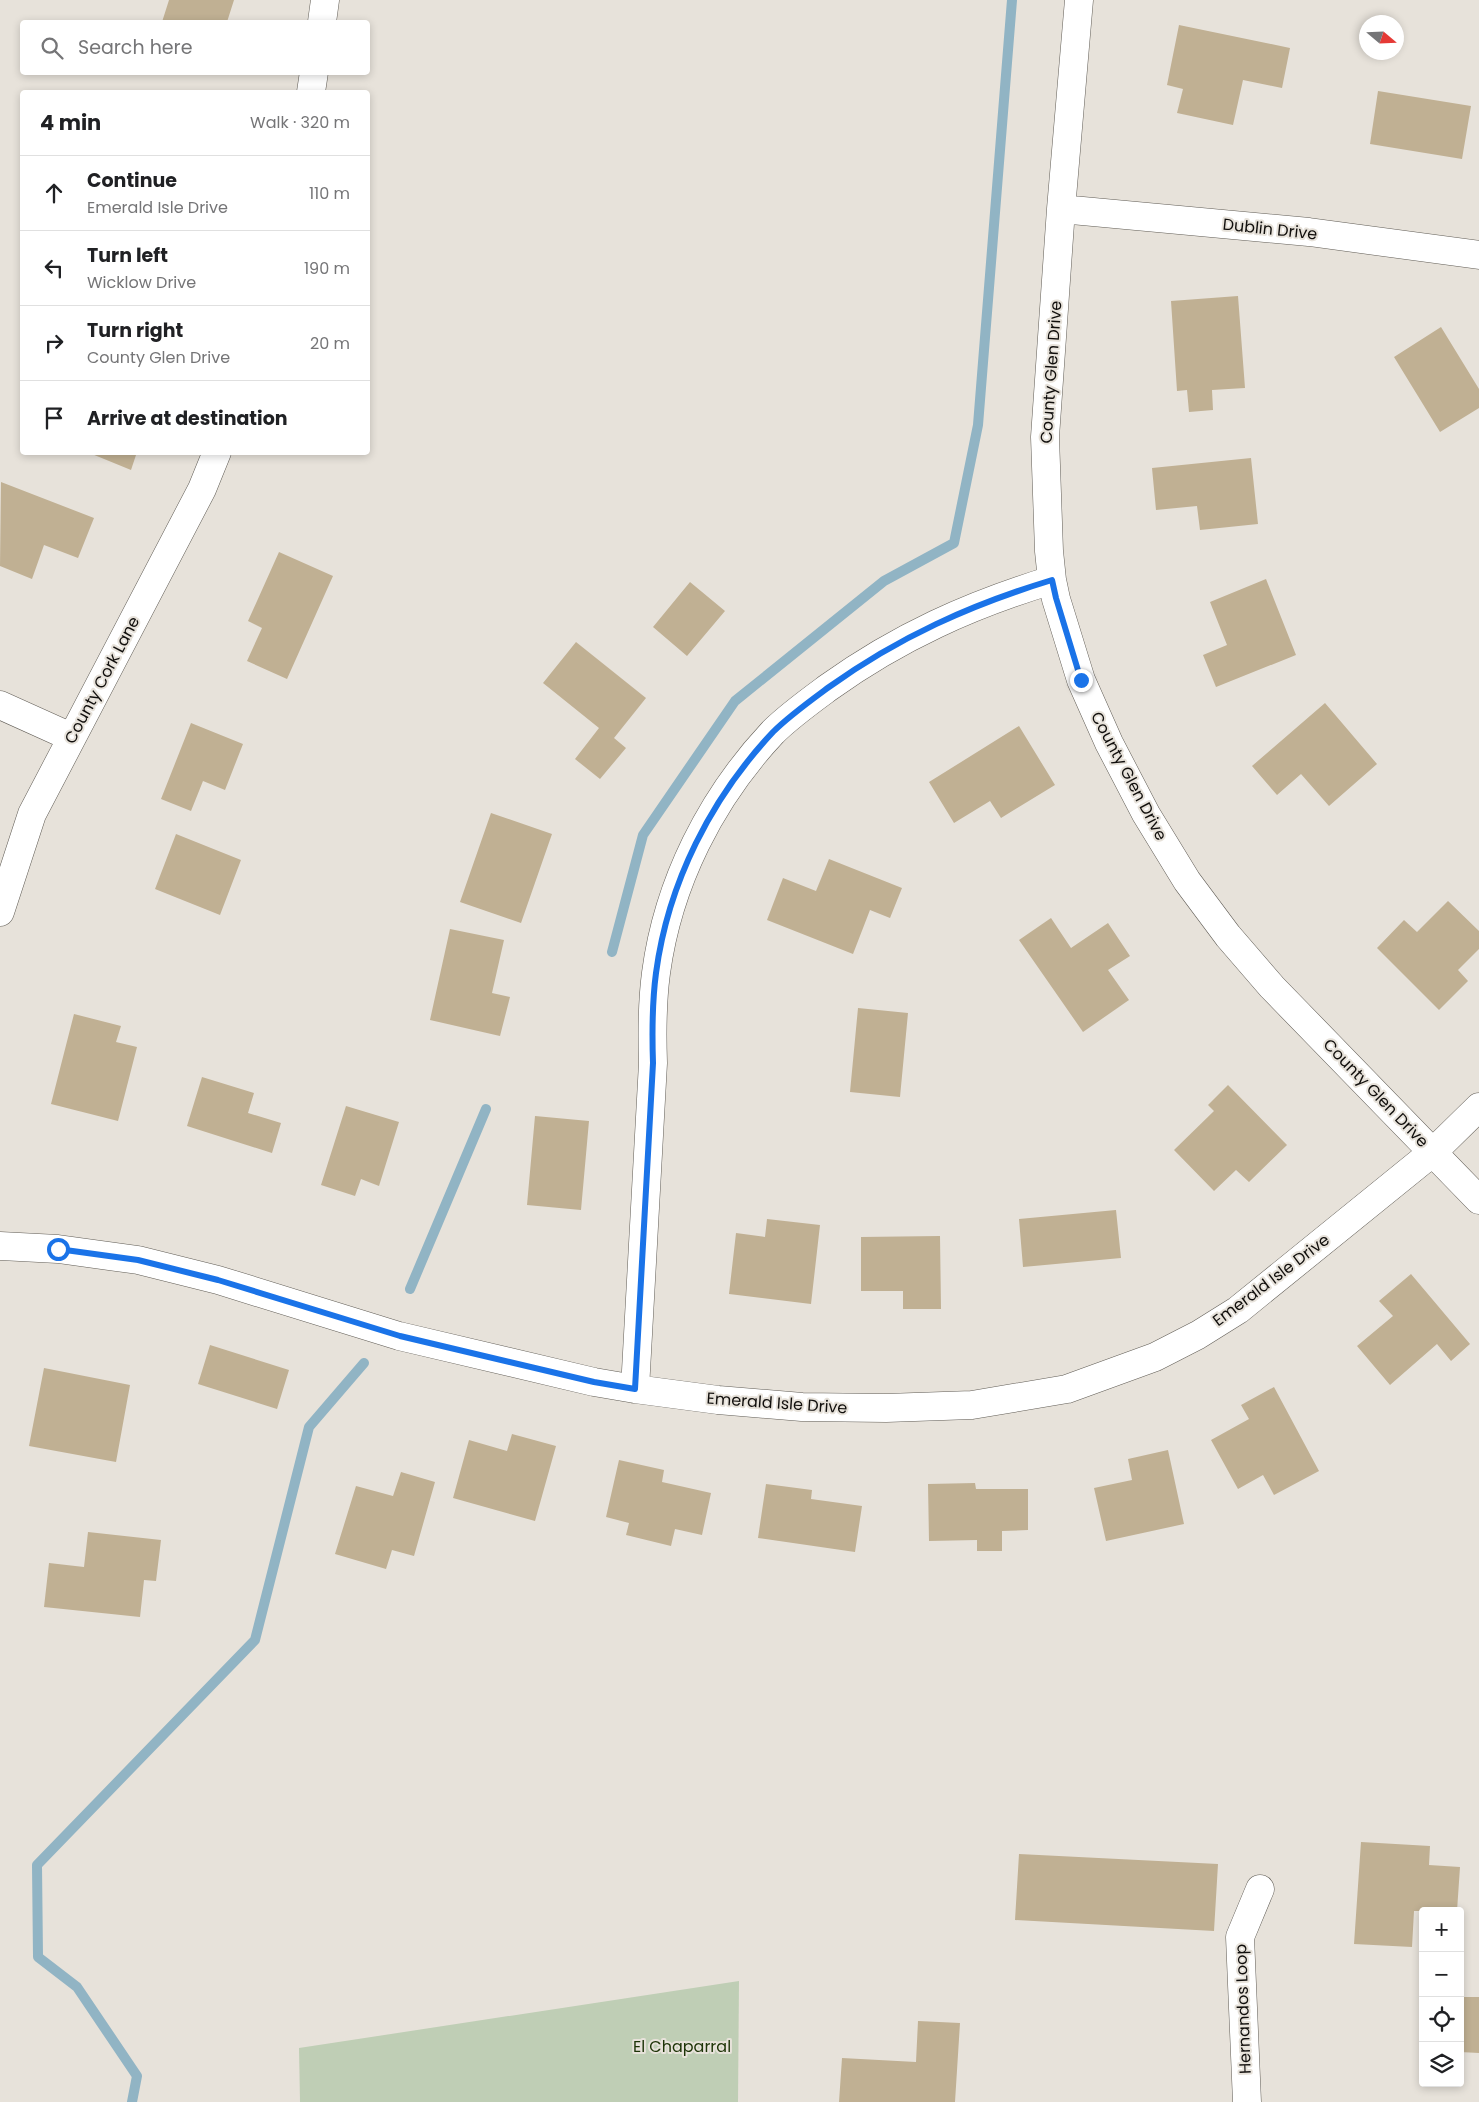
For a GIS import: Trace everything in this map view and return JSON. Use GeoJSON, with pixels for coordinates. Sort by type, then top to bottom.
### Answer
{"type":"FeatureCollection","features":[{"type":"Feature","properties":{"kind":"street"},"geometry":{"type":"LineString","coordinates":[[322,20],[325,0]]}},
{"type":"Feature","properties":{"kind":"street","name":"County Glen Drive"},"geometry":{"type":"LineString","coordinates":[[1079,0],[1061,209],[1045,437],[1048,551],[1056,598],[1072,652],[1089,698],[1109,743],[1146,814],[1187,881],[1228,936],[1272,987],[1479,1200]]}},
{"type":"Feature","properties":{"kind":"street"},"geometry":{"type":"LineString","coordinates":[[311,90],[314,75]]}},
{"type":"Feature","properties":{"kind":"street","name":"Dublin Drive"},"geometry":{"type":"LineString","coordinates":[[1061,209],[1309,232],[1479,255]]}},
{"type":"Feature","properties":{"kind":"street","name":"County Cork Lane"},"geometry":{"type":"LineString","coordinates":[[0,912],[32,814],[202,489],[216,455]]}},
{"type":"Feature","properties":{"kind":"street"},"geometry":{"type":"LineString","coordinates":[[635,1389],[653,1063],[652,1018],[656,972],[665,928],[676,892],[696,842],[718,803],[745,766],[774,731],[816,697],[859,666],[905,639],[985,602],[1052,580]]}},
{"type":"Feature","properties":{"kind":"street"},"geometry":{"type":"LineString","coordinates":[[0,705],[71,737]]}},
{"type":"Feature","properties":{"kind":"street","name":"Emerald Isle Drive"},"geometry":{"type":"LineString","coordinates":[[0,1246],[58,1249],[138,1260],[218,1280],[400,1336],[594,1382],[635,1389],[774,1405],[886,1408],[972,1405],[1067,1389],[1155,1357],[1198,1335],[1238,1310],[1433,1152],[1479,1107]]}},
{"type":"Feature","properties":{"kind":"street","name":"Hernandos Loop"},"geometry":{"type":"LineString","coordinates":[[1247,2102],[1240,1937],[1260,1889]]}},
{"type":"Feature","properties":{"kind":"green space","name":"El Chaparral"},"geometry":{"type":"Polygon","coordinates":[[[739,1981],[738,2102],[300,2102],[299,2048],[739,1981]]]}},
{"type":"Feature","properties":{"kind":"building"},"geometry":{"type":"Polygon","coordinates":[[[169,0],[234,0],[228,20],[163,20],[169,0]]]}},
{"type":"Feature","properties":{"kind":"building"},"geometry":{"type":"Polygon","coordinates":[[[1179,25],[1290,48],[1282,88],[1243,80],[1233,125],[1177,113],[1183,89],[1167,85],[1179,25]]]}},
{"type":"Feature","properties":{"kind":"building"},"geometry":{"type":"Polygon","coordinates":[[[1378,91],[1471,106],[1462,159],[1370,144],[1378,91]]]}},
{"type":"Feature","properties":{"kind":"building"},"geometry":{"type":"Polygon","coordinates":[[[1238,296],[1245,388],[1212,390],[1213,410],[1189,412],[1187,390],[1177,391],[1171,301],[1238,296]]]}},
{"type":"Feature","properties":{"kind":"building"},"geometry":{"type":"Polygon","coordinates":[[[1441,327],[1479,389],[1479,408],[1440,432],[1394,357],[1441,327]]]}},
{"type":"Feature","properties":{"kind":"building"},"geometry":{"type":"Polygon","coordinates":[[[94,455],[136,455],[131,470],[94,455]]]}},
{"type":"Feature","properties":{"kind":"building"},"geometry":{"type":"Polygon","coordinates":[[[1251,458],[1258,524],[1200,530],[1197,506],[1156,510],[1152,468],[1251,458]]]}},
{"type":"Feature","properties":{"kind":"building"},"geometry":{"type":"Polygon","coordinates":[[[1,482],[94,518],[78,558],[44,545],[32,579],[0,566],[1,482]]]}},
{"type":"Feature","properties":{"kind":"building"},"geometry":{"type":"Polygon","coordinates":[[[279,552],[333,576],[287,679],[247,661],[262,628],[248,621],[279,552]]]}},
{"type":"Feature","properties":{"kind":"building"},"geometry":{"type":"Polygon","coordinates":[[[1266,579],[1296,655],[1216,687],[1203,655],[1227,645],[1210,602],[1266,579]]]}},
{"type":"Feature","properties":{"kind":"building"},"geometry":{"type":"Polygon","coordinates":[[[690,582],[725,611],[687,656],[653,627],[690,582]]]}},
{"type":"Feature","properties":{"kind":"building"},"geometry":{"type":"Polygon","coordinates":[[[576,642],[646,698],[614,738],[626,748],[600,779],[575,759],[599,728],[543,683],[576,642]]]}},
{"type":"Feature","properties":{"kind":"building"},"geometry":{"type":"Polygon","coordinates":[[[1325,703],[1377,764],[1329,806],[1301,774],[1277,795],[1252,766],[1325,703]]]}},
{"type":"Feature","properties":{"kind":"building"},"geometry":{"type":"Polygon","coordinates":[[[191,723],[243,744],[225,790],[203,781],[191,811],[161,799],[191,723]]]}},
{"type":"Feature","properties":{"kind":"building"},"geometry":{"type":"Polygon","coordinates":[[[1019,726],[1055,785],[1001,818],[990,801],[954,823],[929,782],[1019,726]]]}},
{"type":"Feature","properties":{"kind":"building"},"geometry":{"type":"Polygon","coordinates":[[[491,813],[552,834],[521,923],[460,902],[491,813]]]}},
{"type":"Feature","properties":{"kind":"building"},"geometry":{"type":"Polygon","coordinates":[[[176,834],[241,860],[220,915],[155,889],[176,834]]]}},
{"type":"Feature","properties":{"kind":"building"},"geometry":{"type":"Polygon","coordinates":[[[829,859],[902,888],[890,918],[870,910],[853,954],[767,920],[783,878],[816,891],[829,859]]]}},
{"type":"Feature","properties":{"kind":"building"},"geometry":{"type":"Polygon","coordinates":[[[1448,901],[1479,931],[1479,949],[1458,970],[1468,981],[1439,1010],[1377,948],[1404,920],[1417,932],[1448,901]]]}},
{"type":"Feature","properties":{"kind":"building"},"geometry":{"type":"Polygon","coordinates":[[[1051,918],[1071,948],[1108,923],[1130,956],[1108,970],[1129,1000],[1083,1032],[1019,940],[1051,918]]]}},
{"type":"Feature","properties":{"kind":"building"},"geometry":{"type":"Polygon","coordinates":[[[450,929],[504,940],[492,993],[510,997],[500,1036],[430,1020],[450,929]]]}},
{"type":"Feature","properties":{"kind":"building"},"geometry":{"type":"Polygon","coordinates":[[[858,1008],[908,1013],[900,1097],[850,1092],[858,1008]]]}},
{"type":"Feature","properties":{"kind":"building"},"geometry":{"type":"Polygon","coordinates":[[[74,1014],[121,1026],[116,1042],[137,1047],[118,1121],[51,1104],[74,1014]]]}},
{"type":"Feature","properties":{"kind":"building"},"geometry":{"type":"Polygon","coordinates":[[[202,1077],[254,1093],[248,1113],[281,1123],[272,1153],[187,1126],[202,1077]]]}},
{"type":"Feature","properties":{"kind":"building"},"geometry":{"type":"Polygon","coordinates":[[[1228,1085],[1287,1145],[1249,1182],[1236,1170],[1214,1191],[1174,1150],[1214,1111],[1208,1105],[1228,1085]]]}},
{"type":"Feature","properties":{"kind":"building"},"geometry":{"type":"Polygon","coordinates":[[[346,1106],[399,1122],[379,1186],[361,1179],[355,1196],[321,1185],[346,1106]]]}},
{"type":"Feature","properties":{"kind":"building"},"geometry":{"type":"Polygon","coordinates":[[[535,1116],[589,1121],[581,1210],[527,1205],[535,1116]]]}},
{"type":"Feature","properties":{"kind":"building"},"geometry":{"type":"Polygon","coordinates":[[[1116,1210],[1121,1258],[1023,1267],[1019,1219],[1116,1210]]]}},
{"type":"Feature","properties":{"kind":"building"},"geometry":{"type":"Polygon","coordinates":[[[767,1219],[820,1225],[811,1304],[729,1294],[736,1233],[765,1237],[767,1219]]]}},
{"type":"Feature","properties":{"kind":"building"},"geometry":{"type":"Polygon","coordinates":[[[940,1236],[941,1309],[903,1309],[903,1291],[861,1291],[861,1237],[940,1236]]]}},
{"type":"Feature","properties":{"kind":"building"},"geometry":{"type":"Polygon","coordinates":[[[1411,1274],[1470,1344],[1451,1361],[1437,1344],[1390,1385],[1357,1346],[1393,1316],[1379,1301],[1411,1274]]]}},
{"type":"Feature","properties":{"kind":"building"},"geometry":{"type":"Polygon","coordinates":[[[210,1345],[289,1370],[277,1409],[198,1384],[210,1345]]]}},
{"type":"Feature","properties":{"kind":"building"},"geometry":{"type":"Polygon","coordinates":[[[44,1368],[130,1385],[116,1462],[29,1446],[44,1368]]]}},
{"type":"Feature","properties":{"kind":"building"},"geometry":{"type":"Polygon","coordinates":[[[1274,1387],[1319,1471],[1274,1495],[1263,1475],[1238,1489],[1211,1440],[1249,1419],[1241,1405],[1274,1387]]]}},
{"type":"Feature","properties":{"kind":"building"},"geometry":{"type":"Polygon","coordinates":[[[512,1434],[556,1446],[535,1521],[453,1498],[469,1440],[507,1451],[512,1434]]]}},
{"type":"Feature","properties":{"kind":"building"},"geometry":{"type":"Polygon","coordinates":[[[1168,1450],[1184,1524],[1106,1541],[1094,1488],[1132,1480],[1128,1459],[1168,1450]]]}},
{"type":"Feature","properties":{"kind":"building"},"geometry":{"type":"Polygon","coordinates":[[[619,1460],[664,1470],[662,1482],[711,1493],[702,1535],[675,1529],[671,1546],[626,1535],[629,1523],[606,1517],[619,1460]]]}},
{"type":"Feature","properties":{"kind":"building"},"geometry":{"type":"Polygon","coordinates":[[[401,1472],[435,1482],[414,1556],[392,1550],[386,1569],[335,1554],[356,1486],[393,1496],[401,1472]]]}},
{"type":"Feature","properties":{"kind":"building"},"geometry":{"type":"Polygon","coordinates":[[[975,1483],[976,1489],[1028,1489],[1028,1530],[1002,1531],[1002,1551],[977,1551],[977,1540],[929,1541],[928,1484],[975,1483]]]}},
{"type":"Feature","properties":{"kind":"building"},"geometry":{"type":"Polygon","coordinates":[[[766,1484],[812,1490],[811,1499],[862,1506],[855,1552],[758,1538],[766,1484]]]}},
{"type":"Feature","properties":{"kind":"building"},"geometry":{"type":"Polygon","coordinates":[[[88,1532],[161,1540],[156,1581],[144,1580],[140,1617],[44,1607],[49,1563],[84,1567],[88,1532]]]}},
{"type":"Feature","properties":{"kind":"building"},"geometry":{"type":"Polygon","coordinates":[[[1361,1842],[1430,1846],[1429,1865],[1460,1867],[1457,1907],[1419,1907],[1419,1911],[1414,1911],[1412,1947],[1354,1944],[1361,1842]]]}},
{"type":"Feature","properties":{"kind":"building"},"geometry":{"type":"Polygon","coordinates":[[[1019,1854],[1218,1864],[1214,1931],[1015,1920],[1019,1854]]]}},
{"type":"Feature","properties":{"kind":"building"},"geometry":{"type":"Polygon","coordinates":[[[1464,1997],[1479,1997],[1479,2053],[1464,2052],[1464,1997]]]}},
{"type":"Feature","properties":{"kind":"building"},"geometry":{"type":"Polygon","coordinates":[[[918,2021],[960,2023],[955,2102],[839,2102],[842,2058],[916,2062],[918,2021]]]}},
{"type":"Feature","properties":{"kind":"waterway"},"geometry":{"type":"LineString","coordinates":[[612,952],[643,835],[735,701],[884,581],[954,543],[978,425],[1012,0]]}},
{"type":"Feature","properties":{"kind":"waterway"},"geometry":{"type":"LineString","coordinates":[[410,1289],[486,1109]]}},
{"type":"Feature","properties":{"kind":"waterway"},"geometry":{"type":"LineString","coordinates":[[132,2102],[137,2076],[77,1987],[38,1957],[37,1865],[255,1640],[309,1427],[364,1363]]}},
{"type":"Feature","properties":{"kind":"route"},"geometry":{"type":"LineString","coordinates":[[58,1249],[138,1260],[218,1280],[400,1336],[594,1382],[635,1389],[653,1063],[652,1018],[656,972],[665,928],[678,884],[696,842],[718,803],[774,731],[816,697],[859,666],[905,639],[952,616],[1002,596],[1052,580],[1081,680]]}}]}
